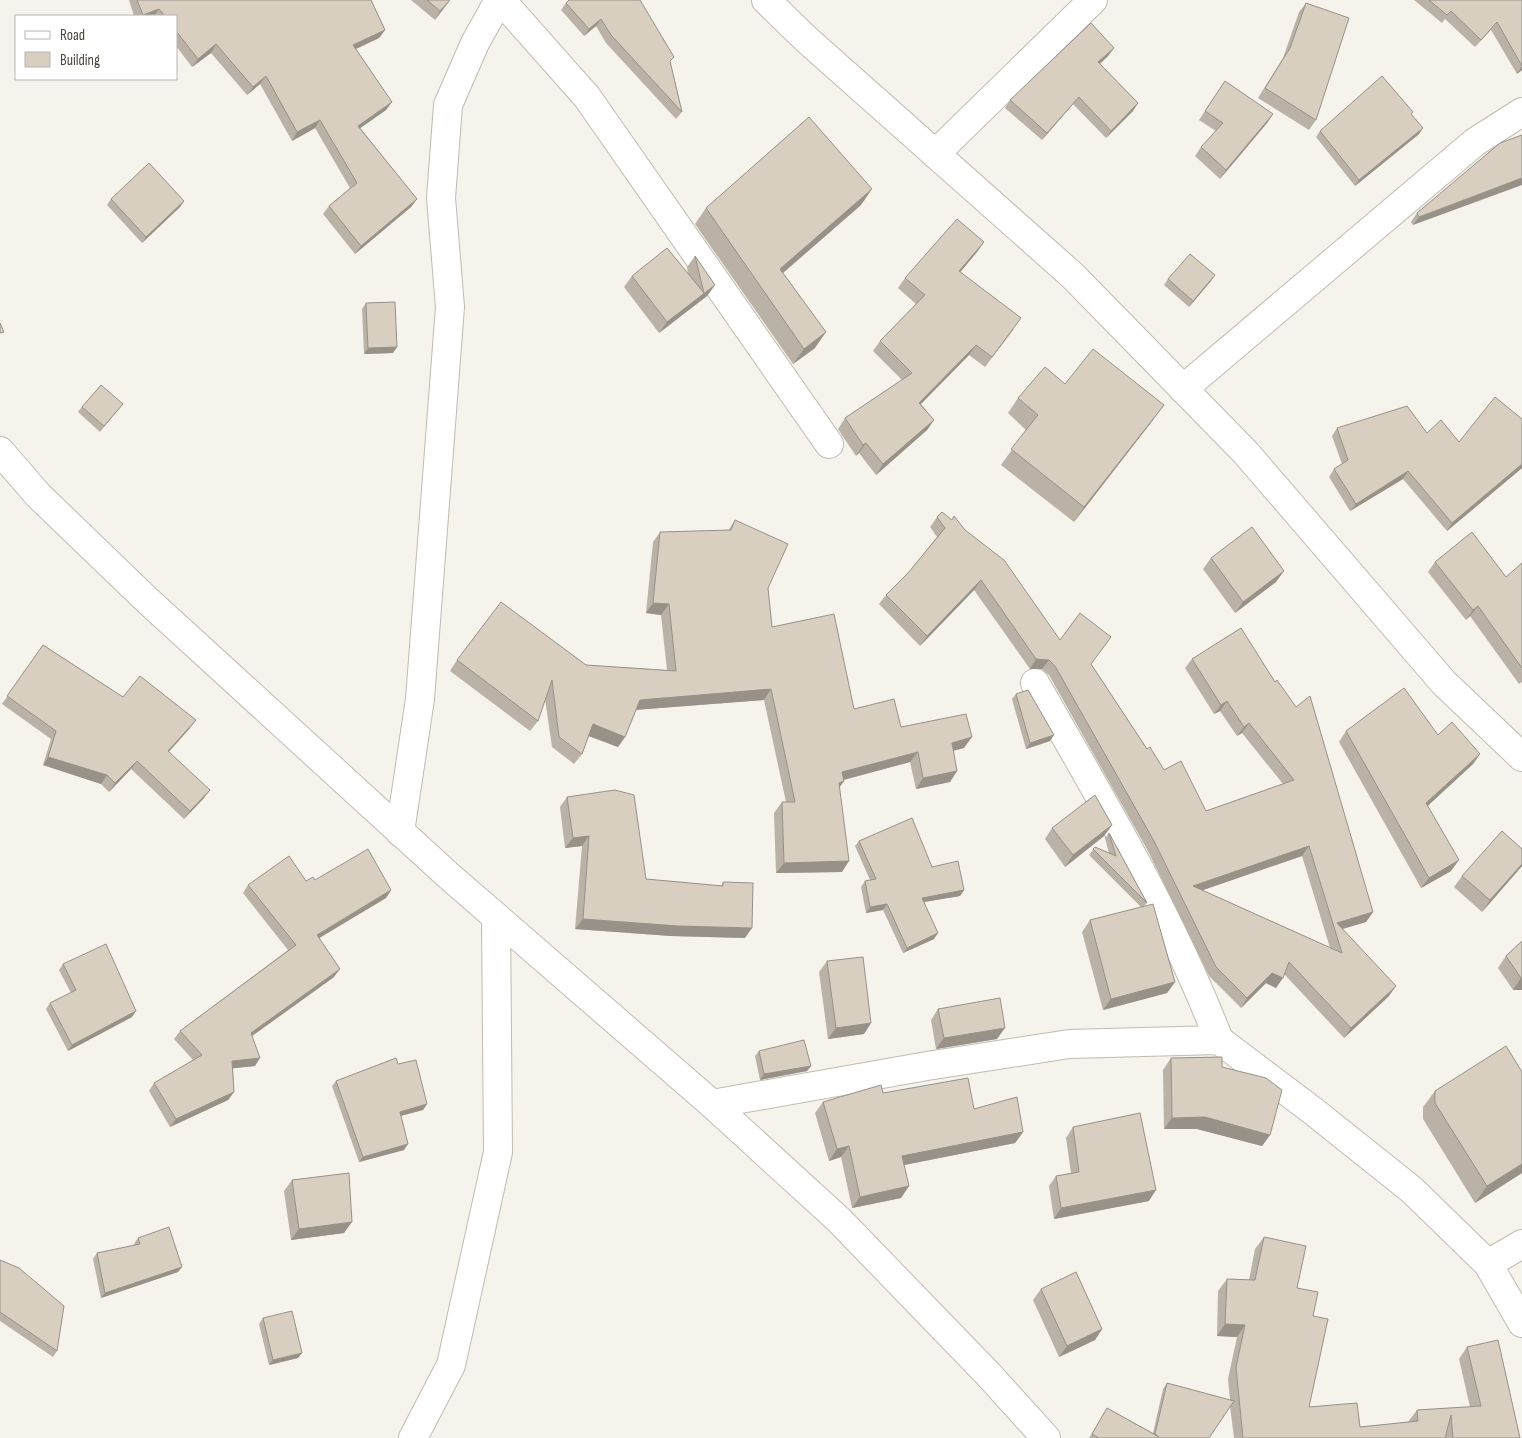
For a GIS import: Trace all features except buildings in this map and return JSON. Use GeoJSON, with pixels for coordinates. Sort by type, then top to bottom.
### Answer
{"type":"FeatureCollection","features":[{"type":"Feature","properties":{"kind":"street"},"geometry":{"type":"LineString","coordinates":[[400,832],[420,699],[447,356],[450,307],[441,198],[448,105],[475,43],[500,0],[587,98],[829,444]]}},
{"type":"Feature","properties":{"kind":"street"},"geometry":{"type":"LineString","coordinates":[[766,0],[806,39],[1073,276],[1246,453],[1444,683],[1522,757]]}},
{"type":"Feature","properties":{"kind":"street"},"geometry":{"type":"LineString","coordinates":[[935,154],[1093,0]]}},
{"type":"Feature","properties":{"kind":"street"},"geometry":{"type":"LineString","coordinates":[[1184,388],[1475,142],[1522,112]]}},
{"type":"Feature","properties":{"kind":"street"},"geometry":{"type":"LineString","coordinates":[[0,451],[38,494],[147,600],[400,832],[712,1104],[840,1220],[989,1375],[1046,1438]]}},
{"type":"Feature","properties":{"kind":"street"},"geometry":{"type":"LineString","coordinates":[[1035,683],[1128,848],[1201,992],[1220,1040],[1412,1190],[1488,1264],[1522,1323]]}},
{"type":"Feature","properties":{"kind":"street"},"geometry":{"type":"LineString","coordinates":[[413,1438],[451,1365],[498,1152],[496,917]]}},
{"type":"Feature","properties":{"kind":"street"},"geometry":{"type":"LineString","coordinates":[[712,1104],[927,1066],[1069,1044],[1220,1040]]}},
{"type":"Feature","properties":{"kind":"street"},"geometry":{"type":"LineString","coordinates":[[1488,1264],[1522,1244]]}}]}
